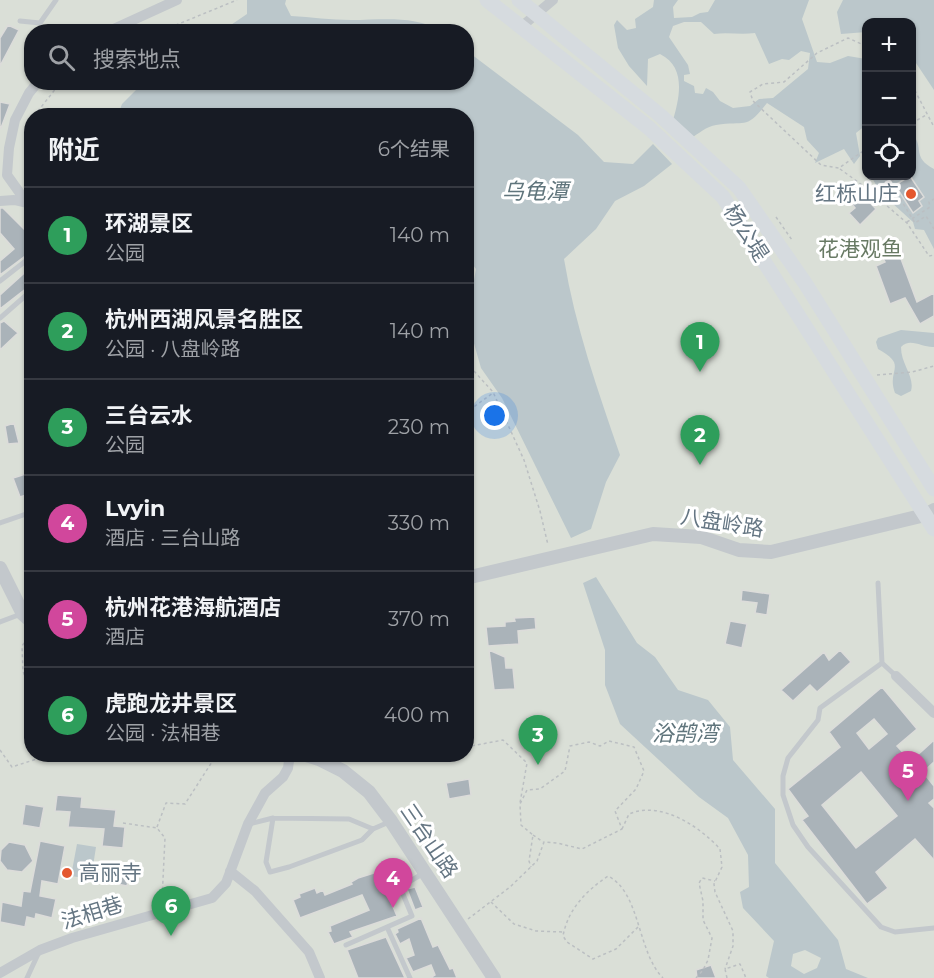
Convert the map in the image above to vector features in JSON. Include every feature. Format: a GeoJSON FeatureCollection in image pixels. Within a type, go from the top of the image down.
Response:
{"type":"FeatureCollection","features":[{"type":"Feature","properties":{"kind":"main road","name":"杨公堤"},"geometry":{"type":"LineString","coordinates":[[487,0],[649,128],[723,197],[929,512],[934,529]]}},
{"type":"Feature","properties":{"kind":"main road","name":"杨公堤"},"geometry":{"type":"LineString","coordinates":[[519,0],[661,116],[740,188],[805,283],[934,489]]}},
{"type":"Feature","properties":{"kind":"street"},"geometry":{"type":"LineString","coordinates":[[124,24],[177,0]]}},
{"type":"Feature","properties":{"kind":"street"},"geometry":{"type":"LineString","coordinates":[[521,27],[553,0]]}},
{"type":"Feature","properties":{"kind":"street"},"geometry":{"type":"LineString","coordinates":[[24,197],[7,175],[9,148],[15,120],[31,90]]}},
{"type":"Feature","properties":{"kind":"street"},"geometry":{"type":"LineString","coordinates":[[0,201],[14,200],[24,203]]}},
{"type":"Feature","properties":{"kind":"street","name":"八盘岭路"},"geometry":{"type":"LineString","coordinates":[[474,576],[652,534],[701,537],[739,550],[771,552],[929,512]]}},
{"type":"Feature","properties":{"kind":"street"},"geometry":{"type":"LineString","coordinates":[[0,567],[24,612]]}},
{"type":"Feature","properties":{"kind":"street"},"geometry":{"type":"LineString","coordinates":[[896,676],[934,713]]}},
{"type":"Feature","properties":{"kind":"street","name":"法相巷"},"geometry":{"type":"LineString","coordinates":[[0,973],[40,950],[72,938],[212,898],[226,884],[248,824],[265,793],[283,777],[289,762]]}},
{"type":"Feature","properties":{"kind":"street","name":"三台山路"},"geometry":{"type":"LineString","coordinates":[[322,762],[343,771],[369,792],[461,925],[494,978]]}},
{"type":"Feature","properties":{"kind":"street"},"geometry":{"type":"LineString","coordinates":[[230,872],[255,891],[309,952],[320,978]]}},
{"type":"Feature","properties":{"kind":"lane"},"geometry":{"type":"LineString","coordinates":[[20,21],[40,23],[56,0]]}},
{"type":"Feature","properties":{"kind":"lane"},"geometry":{"type":"LineString","coordinates":[[0,281],[24,262]]}},
{"type":"Feature","properties":{"kind":"lane"},"geometry":{"type":"LineString","coordinates":[[0,318],[24,297]]}},
{"type":"Feature","properties":{"kind":"lane"},"geometry":{"type":"LineString","coordinates":[[0,523],[24,515]]}},
{"type":"Feature","properties":{"kind":"lane"},"geometry":{"type":"LineString","coordinates":[[878,583],[882,663],[896,676]]}},
{"type":"Feature","properties":{"kind":"lane"},"geometry":{"type":"LineString","coordinates":[[0,622],[24,618]]}},
{"type":"Feature","properties":{"kind":"lane"},"geometry":{"type":"LineString","coordinates":[[882,663],[820,708],[818,720],[788,758],[783,776],[783,795],[793,825],[808,848],[881,927],[895,932],[934,928]]}},
{"type":"Feature","properties":{"kind":"lane"},"geometry":{"type":"LineString","coordinates":[[248,824],[273,818],[349,819],[373,829]]}},
{"type":"Feature","properties":{"kind":"lane"},"geometry":{"type":"LineString","coordinates":[[273,818],[266,861],[270,872],[362,840],[373,829],[391,821]]}},
{"type":"Feature","properties":{"kind":"lane"},"geometry":{"type":"LineString","coordinates":[[346,945],[412,916],[400,887],[425,873]]}},
{"type":"Feature","properties":{"kind":"lane"},"geometry":{"type":"LineString","coordinates":[[387,927],[410,978]]}},
{"type":"Feature","properties":{"kind":"lane"},"geometry":{"type":"LineString","coordinates":[[27,978],[40,950]]}},
{"type":"Feature","properties":{"kind":"path"},"geometry":{"type":"LineString","coordinates":[[178,24],[237,0]]}},
{"type":"Feature","properties":{"kind":"path"},"geometry":{"type":"LineString","coordinates":[[862,44],[848,38],[817,52],[784,82],[755,87],[750,92],[753,101],[821,165],[839,168],[872,192],[907,223],[929,256],[934,255]]}},
{"type":"Feature","properties":{"kind":"path"},"geometry":{"type":"LineString","coordinates":[[40,108],[55,90]]}},
{"type":"Feature","properties":{"kind":"path"},"geometry":{"type":"LineString","coordinates":[[916,93],[934,128]]}},
{"type":"Feature","properties":{"kind":"path"},"geometry":{"type":"LineString","coordinates":[[916,121],[927,114]]}},
{"type":"Feature","properties":{"kind":"path"},"geometry":{"type":"LineString","coordinates":[[839,168],[862,151]]}},
{"type":"Feature","properties":{"kind":"path"},"geometry":{"type":"LineString","coordinates":[[894,180],[890,182],[915,222],[926,216],[934,229]]}},
{"type":"Feature","properties":{"kind":"path"},"geometry":{"type":"LineString","coordinates":[[907,223],[930,207],[929,202],[934,199]]}},
{"type":"Feature","properties":{"kind":"path"},"geometry":{"type":"LineString","coordinates":[[888,374],[912,372],[934,366]]}},
{"type":"Feature","properties":{"kind":"path"},"geometry":{"type":"LineString","coordinates":[[474,372],[493,392],[524,460],[540,511],[549,558]]}},
{"type":"Feature","properties":{"kind":"path"},"geometry":{"type":"LineString","coordinates":[[474,407],[493,392]]}},
{"type":"Feature","properties":{"kind":"path"},"geometry":{"type":"LineString","coordinates":[[24,643],[22,646],[24,674]]}},
{"type":"Feature","properties":{"kind":"path"},"geometry":{"type":"LineString","coordinates":[[474,745],[503,740],[526,763],[520,804],[521,825],[544,843],[557,843],[582,849],[622,829],[629,814],[636,811],[654,811],[686,821],[700,830],[720,849],[722,867],[714,884],[715,892],[733,931],[733,946],[725,969],[727,978]]}},
{"type":"Feature","properties":{"kind":"path"},"geometry":{"type":"LineString","coordinates":[[520,804],[527,790],[540,789],[565,771],[570,746],[590,742],[600,746],[609,741],[634,747],[644,771],[636,789],[615,811],[622,829]]}},
{"type":"Feature","properties":{"kind":"path"},"geometry":{"type":"LineString","coordinates":[[0,750],[12,767],[27,762]]}},
{"type":"Feature","properties":{"kind":"path"},"geometry":{"type":"LineString","coordinates":[[157,828],[166,803],[185,804],[212,762]]}},
{"type":"Feature","properties":{"kind":"path"},"geometry":{"type":"LineString","coordinates":[[123,823],[157,828],[165,838],[162,913]]}},
{"type":"Feature","properties":{"kind":"path"},"geometry":{"type":"LineString","coordinates":[[531,867],[529,861],[533,835]]}},
{"type":"Feature","properties":{"kind":"path"},"geometry":{"type":"LineString","coordinates":[[461,925],[531,867],[537,861],[544,843]]}},
{"type":"Feature","properties":{"kind":"path"},"geometry":{"type":"LineString","coordinates":[[638,927],[615,949],[593,959],[567,942],[563,936],[568,916],[590,888],[608,876],[616,880],[630,900],[652,964],[663,978]]}},
{"type":"Feature","properties":{"kind":"path"},"geometry":{"type":"LineString","coordinates":[[696,978],[708,960],[712,938],[703,920],[703,901],[699,883],[702,878],[716,881]]}},
{"type":"Feature","properties":{"kind":"path"},"geometry":{"type":"LineString","coordinates":[[490,902],[514,924],[536,931],[564,933]]}},
{"type":"Feature","properties":{"kind":"path"},"geometry":{"type":"LineString","coordinates":[[725,969],[740,964],[746,978]]}},
{"type":"Feature","properties":{"kind":"green space","name":"花港观鱼"},"geometry":{"type":"Polygon","coordinates":[[[0,0],[934,0],[934,978],[0,978],[0,0]]]}},
{"type":"Feature","properties":{"kind":"water"},"geometry":{"type":"Polygon","coordinates":[[[247,0],[286,0],[285,4],[291,16],[344,20],[409,20],[424,24],[232,24],[247,14],[247,0]]]}},
{"type":"Feature","properties":{"kind":"water"},"geometry":{"type":"Polygon","coordinates":[[[654,0],[678,0],[673,7],[674,18],[692,17],[708,12],[715,0],[809,0],[802,19],[817,62],[830,63],[848,56],[862,58],[862,128],[856,133],[860,156],[854,164],[844,149],[815,163],[819,153],[807,140],[804,127],[767,103],[754,118],[745,123],[713,126],[690,139],[673,120],[679,92],[674,66],[660,54],[648,59],[647,86],[629,66],[618,48],[614,25],[617,20],[627,30],[636,28],[635,19],[653,7],[654,0]],[[684,22],[673,26],[669,37],[688,65],[690,74],[684,75],[684,81],[694,86],[695,93],[703,94],[706,88],[713,92],[720,101],[733,108],[750,106],[759,99],[773,98],[808,69],[810,53],[801,51],[789,60],[782,59],[769,64],[755,33],[714,34],[701,22],[684,22]]]}},
{"type":"Feature","properties":{"kind":"water"},"geometry":{"type":"Polygon","coordinates":[[[843,0],[934,0],[934,90],[916,63],[916,18],[862,18],[862,32],[841,34],[837,12],[843,0]]]}},
{"type":"Feature","properties":{"kind":"water","name":"乌龟潭"},"geometry":{"type":"Polygon","coordinates":[[[474,56],[578,135],[604,162],[633,164],[653,144],[672,164],[644,186],[615,201],[596,229],[564,259],[581,334],[620,455],[606,482],[591,529],[571,538],[502,398],[481,368],[474,344],[476,269],[474,266],[474,108],[121,108],[136,90],[474,90],[474,56]]]}},
{"type":"Feature","properties":{"kind":"water"},"geometry":{"type":"Polygon","coordinates":[[[916,139],[920,156],[927,165],[934,169],[934,249],[924,230],[915,229],[913,222],[880,192],[873,180],[916,180],[916,139]]]}},
{"type":"Feature","properties":{"kind":"water"},"geometry":{"type":"Polygon","coordinates":[[[901,330],[934,333],[934,347],[908,343],[901,347],[912,386],[911,391],[901,396],[895,393],[893,385],[895,364],[878,349],[876,342],[878,338],[901,330]]]}},
{"type":"Feature","properties":{"kind":"water","name":"浴鹄湾"},"geometry":{"type":"Polygon","coordinates":[[[596,577],[637,643],[655,657],[678,690],[708,700],[730,727],[733,760],[775,809],[775,863],[838,940],[846,969],[868,978],[769,978],[766,976],[774,941],[743,908],[740,892],[749,887],[748,855],[728,818],[699,797],[620,724],[605,685],[605,650],[583,583],[596,577]],[[805,950],[793,954],[791,966],[804,974],[817,968],[821,958],[805,950]]]}},
{"type":"Feature","properties":{"kind":"water"},"geometry":{"type":"Polygon","coordinates":[[[77,844],[96,847],[91,879],[71,876],[77,844]]]}},
{"type":"Feature","properties":{"kind":"building"},"geometry":{"type":"Polygon","coordinates":[[[8,25],[19,30],[0,66],[0,38],[8,25]]]}},
{"type":"Feature","properties":{"kind":"building"},"geometry":{"type":"Polygon","coordinates":[[[0,102],[10,104],[1,128],[0,128],[0,102]]]}},
{"type":"Feature","properties":{"kind":"building","name":"红栎山庄"},"geometry":{"type":"Polygon","coordinates":[[[903,180],[913,180],[924,197],[919,201],[922,206],[913,213],[895,185],[903,180]]]}},
{"type":"Feature","properties":{"kind":"building"},"geometry":{"type":"Polygon","coordinates":[[[858,190],[876,209],[860,225],[849,213],[855,208],[848,199],[858,190]]]}},
{"type":"Feature","properties":{"kind":"building"},"geometry":{"type":"Polygon","coordinates":[[[0,208],[3,208],[24,229],[24,257],[0,275],[0,261],[14,249],[0,233],[0,208]]]}},
{"type":"Feature","properties":{"kind":"building"},"geometry":{"type":"Polygon","coordinates":[[[895,237],[904,254],[900,256],[917,302],[934,293],[934,316],[920,324],[905,298],[890,304],[876,266],[885,262],[876,246],[895,237]]]}},
{"type":"Feature","properties":{"kind":"building"},"geometry":{"type":"Polygon","coordinates":[[[24,273],[24,290],[0,309],[0,295],[24,273]]]}},
{"type":"Feature","properties":{"kind":"building"},"geometry":{"type":"Polygon","coordinates":[[[4,321],[18,333],[0,350],[0,323],[4,321]]]}},
{"type":"Feature","properties":{"kind":"building"},"geometry":{"type":"Polygon","coordinates":[[[14,423],[19,443],[8,444],[5,426],[14,423]]]}},
{"type":"Feature","properties":{"kind":"building"},"geometry":{"type":"Polygon","coordinates":[[[24,475],[24,496],[20,497],[13,478],[24,475]]]}},
{"type":"Feature","properties":{"kind":"building"},"geometry":{"type":"Polygon","coordinates":[[[742,590],[770,594],[767,615],[755,613],[757,603],[741,601],[742,590]]]}},
{"type":"Feature","properties":{"kind":"building"},"geometry":{"type":"Polygon","coordinates":[[[535,617],[536,629],[518,631],[519,644],[488,646],[486,627],[505,626],[505,622],[515,621],[514,618],[535,617]]]}},
{"type":"Feature","properties":{"kind":"building"},"geometry":{"type":"Polygon","coordinates":[[[730,621],[747,624],[742,648],[725,644],[730,621]]]}},
{"type":"Feature","properties":{"kind":"building"},"geometry":{"type":"Polygon","coordinates":[[[489,650],[505,657],[506,668],[513,668],[515,689],[494,690],[489,650]]]}},
{"type":"Feature","properties":{"kind":"building"},"geometry":{"type":"Polygon","coordinates":[[[840,650],[851,662],[817,692],[810,685],[793,701],[781,690],[824,652],[829,660],[840,650]]]}},
{"type":"Feature","properties":{"kind":"building"},"geometry":{"type":"Polygon","coordinates":[[[882,687],[917,729],[897,746],[911,761],[934,740],[934,762],[923,772],[934,786],[934,799],[929,803],[934,808],[934,860],[915,839],[876,872],[888,888],[867,904],[802,820],[808,816],[788,789],[840,747],[829,732],[882,687]],[[874,719],[857,733],[869,749],[887,734],[874,719]],[[861,772],[822,805],[856,848],[897,816],[861,772]]]}},
{"type":"Feature","properties":{"kind":"building"},"geometry":{"type":"Polygon","coordinates":[[[469,779],[471,795],[449,799],[446,783],[469,779]]]}},
{"type":"Feature","properties":{"kind":"building"},"geometry":{"type":"Polygon","coordinates":[[[57,795],[82,797],[81,807],[116,810],[114,826],[125,827],[123,848],[102,846],[104,829],[68,827],[70,812],[55,811],[57,795]]]}},
{"type":"Feature","properties":{"kind":"building"},"geometry":{"type":"Polygon","coordinates":[[[25,804],[44,807],[40,828],[22,825],[25,804]]]}},
{"type":"Feature","properties":{"kind":"building"},"geometry":{"type":"Polygon","coordinates":[[[40,841],[65,846],[58,884],[42,881],[40,896],[56,899],[52,918],[36,914],[35,919],[27,917],[25,927],[0,922],[2,902],[21,906],[23,891],[30,892],[40,841]]]}},
{"type":"Feature","properties":{"kind":"building"},"geometry":{"type":"Polygon","coordinates":[[[9,842],[25,845],[33,861],[22,872],[7,870],[0,861],[1,850],[9,842]]]}},
{"type":"Feature","properties":{"kind":"building"},"geometry":{"type":"Polygon","coordinates":[[[112,863],[131,867],[127,886],[108,882],[112,863]]]}},
{"type":"Feature","properties":{"kind":"building"},"geometry":{"type":"Polygon","coordinates":[[[396,866],[402,880],[386,890],[397,916],[350,932],[353,937],[334,944],[328,932],[331,931],[330,926],[369,910],[362,895],[300,918],[293,900],[300,897],[299,894],[315,888],[317,893],[323,890],[325,895],[352,884],[351,882],[358,878],[396,866]]]}},
{"type":"Feature","properties":{"kind":"building"},"geometry":{"type":"Polygon","coordinates":[[[415,887],[423,907],[415,910],[407,889],[415,887]]]}},
{"type":"Feature","properties":{"kind":"building"},"geometry":{"type":"Polygon","coordinates":[[[421,918],[433,947],[438,945],[457,978],[430,978],[435,975],[431,965],[413,972],[406,958],[414,955],[409,939],[400,944],[395,934],[398,932],[397,929],[421,918]]]}},
{"type":"Feature","properties":{"kind":"building"},"geometry":{"type":"Polygon","coordinates":[[[386,937],[405,978],[358,978],[347,950],[386,937]]]}},
{"type":"Feature","properties":{"kind":"building"},"geometry":{"type":"Polygon","coordinates":[[[711,965],[716,978],[697,978],[696,970],[711,965]]]}},
{"type":"Feature","properties":{"kind":"place","name":"红栎山庄"},"geometry":{"type":"Point","coordinates":[911,194]}},
{"type":"Feature","properties":{"kind":"place","name":"环湖景区"},"geometry":{"type":"Point","coordinates":[700,372]}},
{"type":"Feature","properties":{"kind":"place","name":"杭州西湖风景名胜区"},"geometry":{"type":"Point","coordinates":[700,465]}},
{"type":"Feature","properties":{"kind":"place","name":"三台云水"},"geometry":{"type":"Point","coordinates":[538,765]}},
{"type":"Feature","properties":{"kind":"place","name":"杭州花港海航酒店"},"geometry":{"type":"Point","coordinates":[908,801]}},
{"type":"Feature","properties":{"kind":"place","name":"高丽寺"},"geometry":{"type":"Point","coordinates":[67,873]}},
{"type":"Feature","properties":{"kind":"place","name":"Lvyin"},"geometry":{"type":"Point","coordinates":[393,908]}},
{"type":"Feature","properties":{"kind":"place","name":"虎跑龙井景区"},"geometry":{"type":"Point","coordinates":[171,936]}}]}
